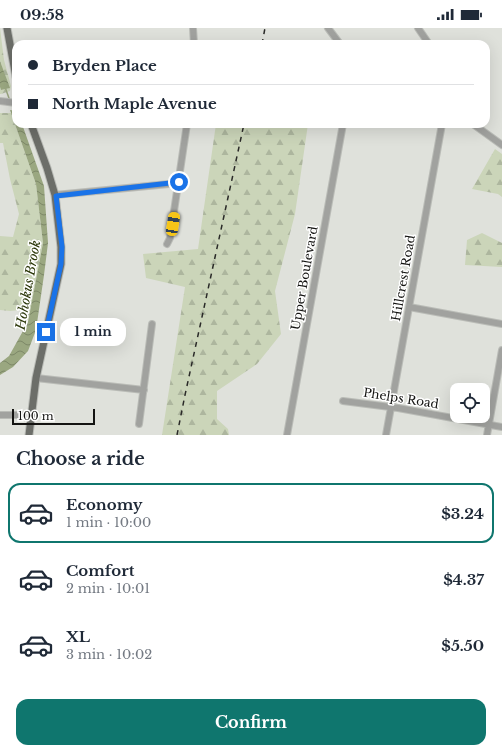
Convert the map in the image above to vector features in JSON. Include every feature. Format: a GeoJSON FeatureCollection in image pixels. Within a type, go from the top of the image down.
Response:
{"type":"FeatureCollection","features":[{"type":"Feature","properties":{"kind":"main road"},"geometry":{"type":"LineString","coordinates":[[7,28],[12,47]]}},
{"type":"Feature","properties":{"kind":"main road"},"geometry":{"type":"LineString","coordinates":[[29,435],[36,378],[61,264],[62,247],[56,196],[32,128]]}},
{"type":"Feature","properties":{"kind":"street"},"geometry":{"type":"LineString","coordinates":[[193,28],[194,40]]}},
{"type":"Feature","properties":{"kind":"street"},"geometry":{"type":"LineString","coordinates":[[328,28],[337,40]]}},
{"type":"Feature","properties":{"kind":"street"},"geometry":{"type":"LineString","coordinates":[[418,28],[426,40]]}},
{"type":"Feature","properties":{"kind":"street"},"geometry":{"type":"LineString","coordinates":[[0,101],[12,102]]}},
{"type":"Feature","properties":{"kind":"street"},"geometry":{"type":"LineString","coordinates":[[167,244],[170,238],[186,128]]}},
{"type":"Feature","properties":{"kind":"street","name":"Upper Boulevard"},"geometry":{"type":"LineString","coordinates":[[287,435],[342,128]]}},
{"type":"Feature","properties":{"kind":"street","name":"Hillcrest Road"},"geometry":{"type":"LineString","coordinates":[[386,435],[441,128]]}},
{"type":"Feature","properties":{"kind":"street"},"geometry":{"type":"LineString","coordinates":[[479,128],[502,145]]}},
{"type":"Feature","properties":{"kind":"street"},"geometry":{"type":"LineString","coordinates":[[56,196],[179,182]]}},
{"type":"Feature","properties":{"kind":"street"},"geometry":{"type":"LineString","coordinates":[[409,307],[502,324]]}},
{"type":"Feature","properties":{"kind":"street"},"geometry":{"type":"LineString","coordinates":[[139,424],[152,324]]}},
{"type":"Feature","properties":{"kind":"street"},"geometry":{"type":"LineString","coordinates":[[487,435],[502,350]]}},
{"type":"Feature","properties":{"kind":"street"},"geometry":{"type":"LineString","coordinates":[[36,378],[144,390]]}},
{"type":"Feature","properties":{"kind":"street","name":"Phelps Road"},"geometry":{"type":"LineString","coordinates":[[343,401],[391,407],[502,427]]}},
{"type":"Feature","properties":{"kind":"street"},"geometry":{"type":"LineString","coordinates":[[0,415],[31,415]]}},
{"type":"Feature","properties":{"kind":"green space"},"geometry":{"type":"Polygon","coordinates":[[[0,28],[4,60],[11,86],[10,91],[1,94],[0,87],[1,90],[9,88],[0,61],[0,28]]]}},
{"type":"Feature","properties":{"kind":"green space"},"geometry":{"type":"Polygon","coordinates":[[[0,113],[11,113],[12,128],[16,128],[36,184],[43,243],[28,322],[21,310],[0,310],[0,236],[13,237],[19,214],[3,143],[0,143],[0,113]]]}},
{"type":"Feature","properties":{"kind":"green space"},"geometry":{"type":"Polygon","coordinates":[[[215,128],[307,128],[295,214],[275,291],[281,334],[257,364],[217,391],[217,419],[228,429],[229,435],[162,435],[185,287],[146,278],[143,254],[198,249],[215,128]]]}},
{"type":"Feature","properties":{"kind":"green space"},"geometry":{"type":"Polygon","coordinates":[[[495,149],[502,154],[502,197],[498,194],[472,189],[495,149]]]}},
{"type":"Feature","properties":{"kind":"green space"},"geometry":{"type":"Polygon","coordinates":[[[482,233],[502,243],[502,267],[465,265],[467,240],[482,233]]]}},
{"type":"Feature","properties":{"kind":"water"},"geometry":{"type":"Polygon","coordinates":[[[0,61],[10,88],[1,90],[0,87],[0,61]]]}},
{"type":"Feature","properties":{"kind":"water"},"geometry":{"type":"Polygon","coordinates":[[[16,128],[23,128],[44,186],[48,243],[36,330],[28,351],[13,367],[0,375],[0,363],[9,356],[28,322],[43,243],[36,184],[16,128]]]}},
{"type":"Feature","properties":{"kind":"waterway","name":"Hohokus Brook"},"geometry":{"type":"LineString","coordinates":[[5,87],[10,101]]}},
{"type":"Feature","properties":{"kind":"railway"},"geometry":{"type":"LineString","coordinates":[[263,40],[265,28]]}},
{"type":"Feature","properties":{"kind":"railway"},"geometry":{"type":"LineString","coordinates":[[177,435],[243,128]]}},
{"type":"Feature","properties":{"kind":"route"},"geometry":{"type":"LineString","coordinates":[[46,332],[61,264],[62,247],[56,196],[179,182]]}}]}
